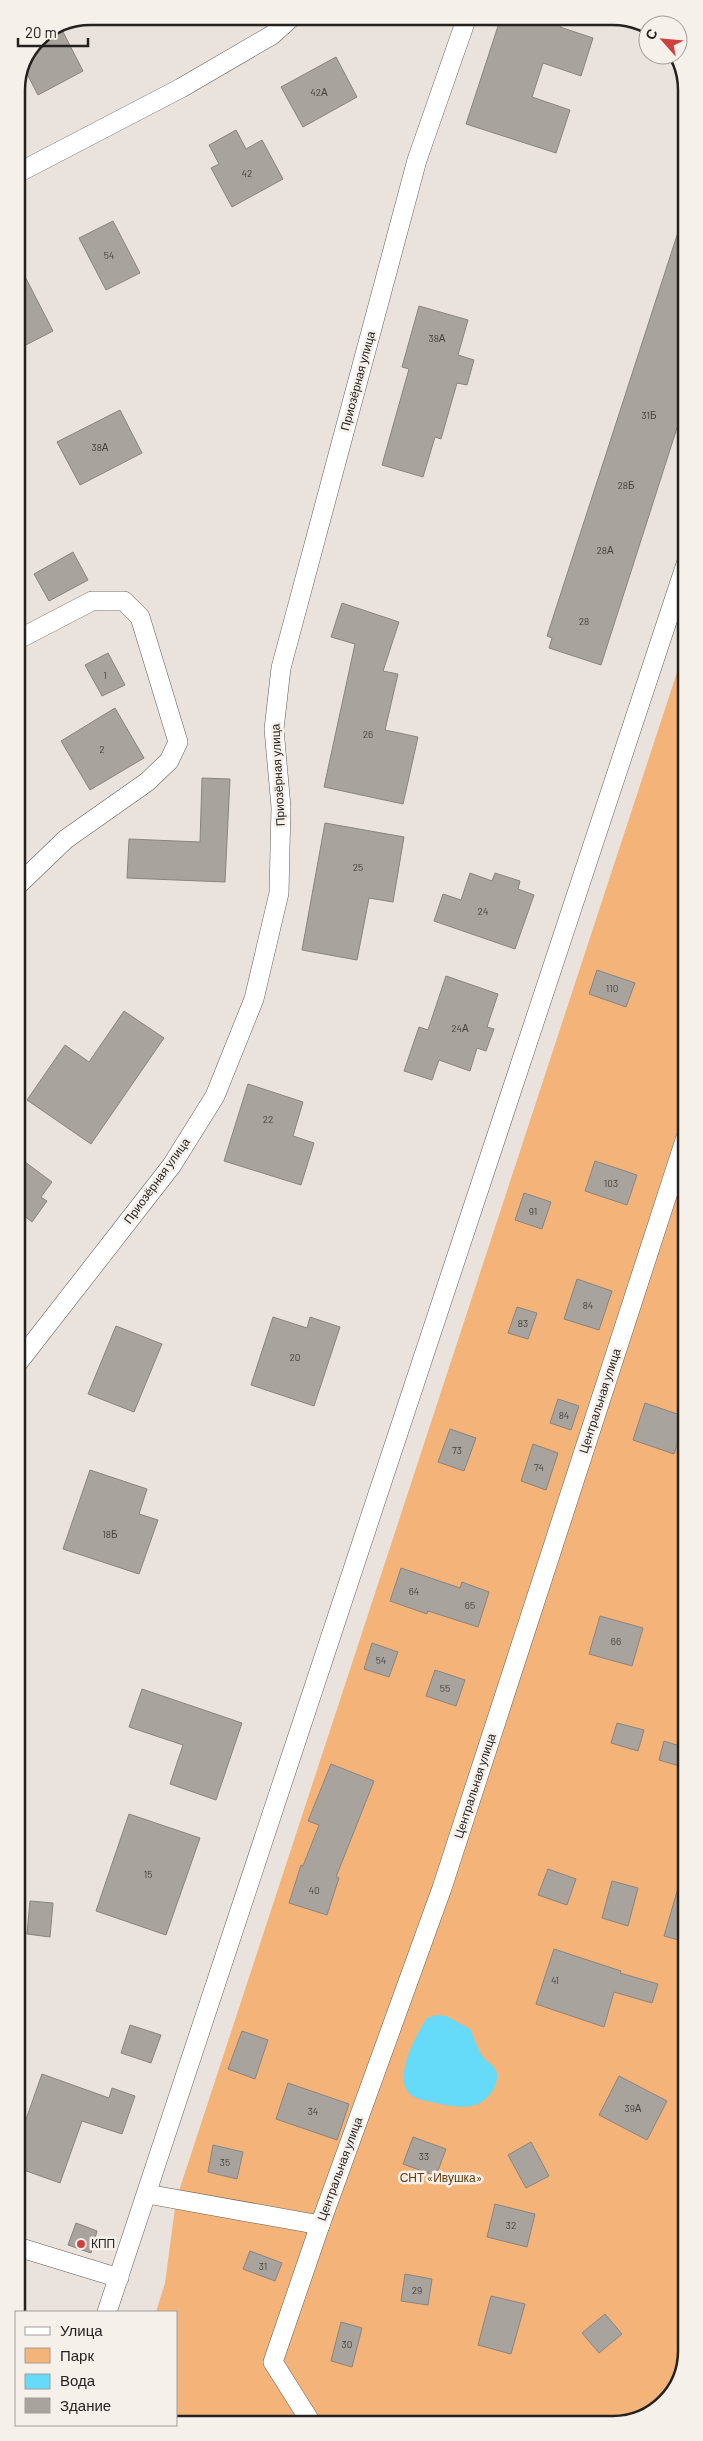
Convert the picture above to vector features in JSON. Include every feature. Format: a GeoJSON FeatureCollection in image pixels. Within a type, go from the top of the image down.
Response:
{"type":"FeatureCollection","features":[{"type":"Feature","properties":{"kind":"street"},"geometry":{"type":"LineString","coordinates":[[25,169],[181,88],[272,35],[283,25]]}},
{"type":"Feature","properties":{"kind":"street","name":"Приозёрная улица"},"geometry":{"type":"LineString","coordinates":[[25,1354],[172,1165],[214,1096],[254,1000],[279,892],[281,807],[274,729],[281,668],[417,160],[464,25]]}},
{"type":"Feature","properties":{"kind":"street"},"geometry":{"type":"LineString","coordinates":[[106,2311],[678,588]]}},
{"type":"Feature","properties":{"kind":"street"},"geometry":{"type":"LineString","coordinates":[[25,636],[92,601],[124,601],[140,616],[178,742],[169,761],[147,782],[66,838],[25,878]]}},
{"type":"Feature","properties":{"kind":"street","name":"Центральная улица"},"geometry":{"type":"LineString","coordinates":[[307,2416],[273,2362],[320,2225],[442,1888],[678,1162]]}},
{"type":"Feature","properties":{"kind":"street"},"geometry":{"type":"LineString","coordinates":[[146,2194],[320,2225]]}},
{"type":"Feature","properties":{"kind":"street"},"geometry":{"type":"LineString","coordinates":[[25,2249],[118,2278]]}},
{"type":"Feature","properties":{"kind":"green space","name":"СНТ «Ивушка»"},"geometry":{"type":"Polygon","coordinates":[[[678,669],[678,2351],[675,2372],[659,2397],[638,2411],[625,2415],[178,2416],[178,2311],[156,2311],[165,2283],[176,2200],[678,669]]]}},
{"type":"Feature","properties":{"kind":"water"},"geometry":{"type":"Polygon","coordinates":[[[436,2015],[446,2016],[470,2029],[481,2054],[496,2070],[497,2081],[494,2089],[485,2099],[474,2106],[454,2106],[421,2100],[411,2095],[406,2088],[404,2079],[405,2068],[412,2045],[427,2018],[436,2015]]]}},
{"type":"Feature","properties":{"kind":"building"},"geometry":{"type":"Polygon","coordinates":[[[498,25],[561,25],[560,27],[593,38],[581,76],[543,63],[532,97],[570,110],[556,153],[466,124],[498,25]]]}},
{"type":"Feature","properties":{"kind":"building"},"geometry":{"type":"Polygon","coordinates":[[[63,31],[83,71],[38,95],[27,74],[30,65],[44,44],[63,31]]]}},
{"type":"Feature","properties":{"kind":"building"},"geometry":{"type":"Polygon","coordinates":[[[336,57],[357,97],[303,127],[281,87],[336,57]]]}},
{"type":"Feature","properties":{"kind":"building"},"geometry":{"type":"Polygon","coordinates":[[[236,130],[246,149],[262,140],[283,179],[232,207],[211,168],[219,164],[209,145],[236,130]]]}},
{"type":"Feature","properties":{"kind":"building"},"geometry":{"type":"Polygon","coordinates":[[[113,221],[140,273],[106,290],[79,238],[113,221]]]}},
{"type":"Feature","properties":{"kind":"building"},"geometry":{"type":"Polygon","coordinates":[[[678,232],[678,425],[601,665],[549,648],[552,638],[547,636],[678,232]]]}},
{"type":"Feature","properties":{"kind":"building"},"geometry":{"type":"Polygon","coordinates":[[[25,277],[53,331],[25,345],[25,277]]]}},
{"type":"Feature","properties":{"kind":"building"},"geometry":{"type":"Polygon","coordinates":[[[419,306],[468,320],[458,355],[474,360],[467,385],[457,383],[441,439],[435,437],[423,477],[382,465],[409,369],[402,367],[419,306]]]}},
{"type":"Feature","properties":{"kind":"building"},"geometry":{"type":"Polygon","coordinates":[[[120,410],[142,453],[80,485],[57,442],[120,410]]]}},
{"type":"Feature","properties":{"kind":"building"},"geometry":{"type":"Polygon","coordinates":[[[73,552],[88,580],[49,601],[34,574],[73,552]]]}},
{"type":"Feature","properties":{"kind":"building"},"geometry":{"type":"Polygon","coordinates":[[[342,603],[399,622],[383,671],[398,674],[385,730],[418,737],[403,804],[324,787],[355,644],[331,637],[342,603]]]}},
{"type":"Feature","properties":{"kind":"building"},"geometry":{"type":"Polygon","coordinates":[[[108,653],[125,685],[102,696],[85,665],[108,653]]]}},
{"type":"Feature","properties":{"kind":"building"},"geometry":{"type":"Polygon","coordinates":[[[115,708],[144,758],[90,790],[61,741],[115,708]]]}},
{"type":"Feature","properties":{"kind":"building"},"geometry":{"type":"Polygon","coordinates":[[[202,778],[230,779],[225,882],[127,878],[129,839],[200,842],[202,778]]]}},
{"type":"Feature","properties":{"kind":"building"},"geometry":{"type":"Polygon","coordinates":[[[325,823],[404,837],[393,902],[369,898],[357,960],[302,950],[325,823]]]}},
{"type":"Feature","properties":{"kind":"building"},"geometry":{"type":"Polygon","coordinates":[[[470,873],[492,881],[495,873],[520,881],[518,889],[534,895],[515,949],[434,921],[443,894],[461,900],[470,873]]]}},
{"type":"Feature","properties":{"kind":"building"},"geometry":{"type":"Polygon","coordinates":[[[597,970],[635,983],[626,1007],[589,994],[597,970]]]}},
{"type":"Feature","properties":{"kind":"building"},"geometry":{"type":"Polygon","coordinates":[[[446,976],[498,994],[487,1027],[494,1029],[486,1051],[477,1048],[470,1071],[439,1060],[432,1080],[404,1071],[419,1027],[428,1030],[446,976]]]}},
{"type":"Feature","properties":{"kind":"building"},"geometry":{"type":"Polygon","coordinates":[[[124,1011],[164,1038],[91,1144],[27,1100],[65,1045],[89,1062],[124,1011]]]}},
{"type":"Feature","properties":{"kind":"building"},"geometry":{"type":"Polygon","coordinates":[[[248,1084],[303,1102],[293,1136],[314,1143],[301,1185],[224,1161],[248,1084]]]}},
{"type":"Feature","properties":{"kind":"building"},"geometry":{"type":"Polygon","coordinates":[[[595,1161],[637,1175],[627,1205],[585,1191],[595,1161]]]}},
{"type":"Feature","properties":{"kind":"building"},"geometry":{"type":"Polygon","coordinates":[[[25,1162],[52,1182],[41,1197],[47,1201],[32,1222],[25,1216],[25,1162]]]}},
{"type":"Feature","properties":{"kind":"building"},"geometry":{"type":"Polygon","coordinates":[[[524,1193],[551,1202],[542,1229],[515,1220],[524,1193]]]}},
{"type":"Feature","properties":{"kind":"building"},"geometry":{"type":"Polygon","coordinates":[[[577,1279],[612,1291],[599,1330],[564,1319],[577,1279]]]}},
{"type":"Feature","properties":{"kind":"building"},"geometry":{"type":"Polygon","coordinates":[[[517,1307],[537,1313],[528,1339],[508,1333],[517,1307]]]}},
{"type":"Feature","properties":{"kind":"building"},"geometry":{"type":"Polygon","coordinates":[[[273,1317],[307,1328],[310,1317],[340,1327],[314,1406],[251,1385],[273,1317]]]}},
{"type":"Feature","properties":{"kind":"building"},"geometry":{"type":"Polygon","coordinates":[[[116,1326],[162,1344],[134,1412],[88,1394],[116,1326]]]}},
{"type":"Feature","properties":{"kind":"building"},"geometry":{"type":"Polygon","coordinates":[[[558,1399],[579,1406],[571,1430],[550,1423],[558,1399]]]}},
{"type":"Feature","properties":{"kind":"building"},"geometry":{"type":"Polygon","coordinates":[[[645,1403],[678,1414],[678,1442],[674,1454],[633,1440],[645,1403]]]}},
{"type":"Feature","properties":{"kind":"building"},"geometry":{"type":"Polygon","coordinates":[[[450,1429],[476,1438],[464,1471],[438,1462],[450,1429]]]}},
{"type":"Feature","properties":{"kind":"building"},"geometry":{"type":"Polygon","coordinates":[[[533,1444],[558,1453],[546,1490],[521,1481],[533,1444]]]}},
{"type":"Feature","properties":{"kind":"building"},"geometry":{"type":"Polygon","coordinates":[[[90,1470],[147,1489],[139,1514],[158,1520],[139,1574],[63,1549],[90,1470]]]}},
{"type":"Feature","properties":{"kind":"building"},"geometry":{"type":"Polygon","coordinates":[[[401,1568],[460,1588],[462,1582],[489,1592],[478,1627],[428,1611],[427,1614],[390,1601],[401,1568]]]}},
{"type":"Feature","properties":{"kind":"building"},"geometry":{"type":"Polygon","coordinates":[[[600,1616],[643,1628],[632,1666],[589,1654],[600,1616]]]}},
{"type":"Feature","properties":{"kind":"building"},"geometry":{"type":"Polygon","coordinates":[[[372,1643],[398,1652],[389,1677],[364,1669],[372,1643]]]}},
{"type":"Feature","properties":{"kind":"building"},"geometry":{"type":"Polygon","coordinates":[[[435,1670],[465,1680],[456,1706],[426,1696],[435,1670]]]}},
{"type":"Feature","properties":{"kind":"building"},"geometry":{"type":"Polygon","coordinates":[[[142,1689],[242,1723],[216,1800],[170,1784],[183,1745],[129,1727],[142,1689]]]}},
{"type":"Feature","properties":{"kind":"building"},"geometry":{"type":"Polygon","coordinates":[[[617,1723],[644,1730],[638,1751],[611,1743],[617,1723]]]}},
{"type":"Feature","properties":{"kind":"building"},"geometry":{"type":"Polygon","coordinates":[[[664,1741],[678,1745],[678,1766],[659,1760],[664,1741]]]}},
{"type":"Feature","properties":{"kind":"building"},"geometry":{"type":"Polygon","coordinates":[[[331,1764],[374,1781],[336,1877],[339,1878],[327,1915],[289,1903],[301,1865],[303,1866],[319,1825],[308,1821],[331,1764]]]}},
{"type":"Feature","properties":{"kind":"building"},"geometry":{"type":"Polygon","coordinates":[[[129,1814],[200,1838],[166,1935],[96,1911],[129,1814]]]}},
{"type":"Feature","properties":{"kind":"building"},"geometry":{"type":"Polygon","coordinates":[[[548,1869],[576,1879],[567,1905],[538,1895],[548,1869]]]}},
{"type":"Feature","properties":{"kind":"building"},"geometry":{"type":"Polygon","coordinates":[[[612,1881],[638,1888],[628,1926],[602,1918],[612,1881]]]}},
{"type":"Feature","properties":{"kind":"building"},"geometry":{"type":"Polygon","coordinates":[[[678,1888],[678,1940],[664,1936],[678,1888]]]}},
{"type":"Feature","properties":{"kind":"building"},"geometry":{"type":"Polygon","coordinates":[[[30,1901],[53,1903],[50,1937],[27,1934],[30,1901]]]}},
{"type":"Feature","properties":{"kind":"building"},"geometry":{"type":"Polygon","coordinates":[[[554,1949],[621,1971],[620,1973],[658,1984],[652,2003],[614,1992],[604,2027],[536,2004],[554,1949]]]}},
{"type":"Feature","properties":{"kind":"building"},"geometry":{"type":"Polygon","coordinates":[[[130,2025],[161,2035],[151,2063],[121,2053],[130,2025]]]}},
{"type":"Feature","properties":{"kind":"building"},"geometry":{"type":"Polygon","coordinates":[[[242,2031],[268,2040],[255,2079],[228,2069],[242,2031]]]}},
{"type":"Feature","properties":{"kind":"building"},"geometry":{"type":"Polygon","coordinates":[[[42,2074],[109,2098],[112,2088],[135,2096],[122,2134],[82,2121],[60,2183],[25,2170],[25,2122],[42,2074]]]}},
{"type":"Feature","properties":{"kind":"building"},"geometry":{"type":"Polygon","coordinates":[[[619,2076],[667,2101],[647,2140],[599,2115],[619,2076]]]}},
{"type":"Feature","properties":{"kind":"building"},"geometry":{"type":"Polygon","coordinates":[[[288,2083],[349,2104],[337,2140],[276,2119],[288,2083]]]}},
{"type":"Feature","properties":{"kind":"building"},"geometry":{"type":"Polygon","coordinates":[[[413,2137],[446,2149],[436,2176],[403,2164],[413,2137]]]}},
{"type":"Feature","properties":{"kind":"building"},"geometry":{"type":"Polygon","coordinates":[[[531,2142],[549,2176],[526,2188],[508,2155],[531,2142]]]}},
{"type":"Feature","properties":{"kind":"building"},"geometry":{"type":"Polygon","coordinates":[[[213,2145],[243,2152],[237,2179],[208,2172],[213,2145]]]}},
{"type":"Feature","properties":{"kind":"building"},"geometry":{"type":"Polygon","coordinates":[[[495,2204],[535,2214],[527,2247],[487,2237],[495,2204]]]}},
{"type":"Feature","properties":{"kind":"building","name":"КПП"},"geometry":{"type":"Polygon","coordinates":[[[76,2223],[97,2231],[91,2253],[68,2245],[76,2223]]]}},
{"type":"Feature","properties":{"kind":"building"},"geometry":{"type":"Polygon","coordinates":[[[250,2251],[282,2263],[275,2281],[243,2269],[250,2251]]]}},
{"type":"Feature","properties":{"kind":"building"},"geometry":{"type":"Polygon","coordinates":[[[405,2274],[432,2279],[428,2305],[401,2301],[405,2274]]]}},
{"type":"Feature","properties":{"kind":"building"},"geometry":{"type":"Polygon","coordinates":[[[491,2296],[525,2304],[511,2354],[478,2345],[491,2296]]]}},
{"type":"Feature","properties":{"kind":"building"},"geometry":{"type":"Polygon","coordinates":[[[605,2314],[622,2334],[599,2353],[582,2333],[605,2314]]]}},
{"type":"Feature","properties":{"kind":"building"},"geometry":{"type":"Polygon","coordinates":[[[341,2322],[362,2328],[352,2367],[331,2361],[341,2322]]]}},
{"type":"Feature","properties":{"kind":"place","name":"КПП"},"geometry":{"type":"Point","coordinates":[81,2244]}}]}
